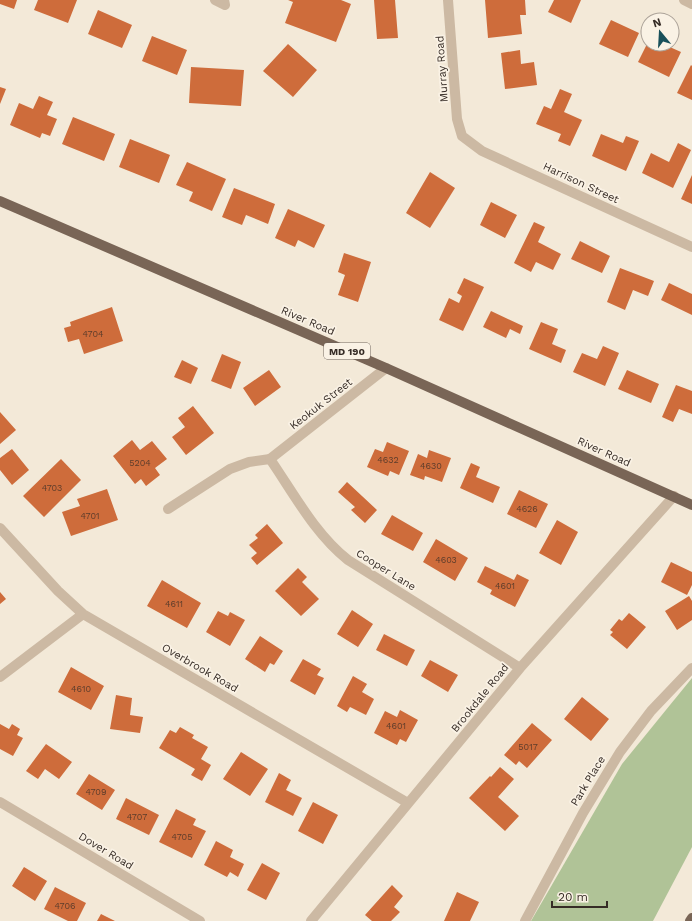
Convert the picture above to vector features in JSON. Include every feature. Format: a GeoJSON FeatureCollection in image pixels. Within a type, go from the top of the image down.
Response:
{"type":"FeatureCollection","features":[{"type":"Feature","properties":{"kind":"main road","name":"River Road"},"geometry":{"type":"LineString","coordinates":[[0,201],[386,368],[692,505]]}},
{"type":"Feature","properties":{"kind":"street"},"geometry":{"type":"LineString","coordinates":[[215,0],[225,5],[224,0]]}},
{"type":"Feature","properties":{"kind":"street","name":"Murray Road"},"geometry":{"type":"LineString","coordinates":[[448,0],[457,119],[462,136]]}},
{"type":"Feature","properties":{"kind":"street"},"geometry":{"type":"LineString","coordinates":[[684,0],[692,4]]}},
{"type":"Feature","properties":{"kind":"street","name":"Harrison Street"},"geometry":{"type":"LineString","coordinates":[[462,136],[482,151],[692,248]]}},
{"type":"Feature","properties":{"kind":"street","name":"Keokuk Street"},"geometry":{"type":"LineString","coordinates":[[270,459],[386,368]]}},
{"type":"Feature","properties":{"kind":"street"},"geometry":{"type":"LineString","coordinates":[[168,509],[230,469],[249,462],[270,459]]}},
{"type":"Feature","properties":{"kind":"street","name":"Cooper Lane"},"geometry":{"type":"LineString","coordinates":[[270,459],[319,531],[340,554],[520,668]]}},
{"type":"Feature","properties":{"kind":"street","name":"Brookdale Road"},"geometry":{"type":"LineString","coordinates":[[311,921],[520,668],[674,496]]}},
{"type":"Feature","properties":{"kind":"street","name":"Overbrook Road"},"geometry":{"type":"LineString","coordinates":[[0,528],[58,591],[83,614],[408,803]]}},
{"type":"Feature","properties":{"kind":"street"},"geometry":{"type":"LineString","coordinates":[[0,677],[83,614]]}},
{"type":"Feature","properties":{"kind":"street","name":"Park Place"},"geometry":{"type":"LineString","coordinates":[[525,921],[583,813],[620,752],[651,710],[692,668]]}},
{"type":"Feature","properties":{"kind":"street","name":"Dover Road"},"geometry":{"type":"LineString","coordinates":[[0,802],[200,921]]}},
{"type":"Feature","properties":{"kind":"green space"},"geometry":{"type":"Polygon","coordinates":[[[692,678],[692,847],[653,921],[531,921],[622,764],[692,678]]]}},
{"type":"Feature","properties":{"kind":"building"},"geometry":{"type":"Polygon","coordinates":[[[0,0],[17,0],[14,9],[0,4],[0,0]]]}},
{"type":"Feature","properties":{"kind":"building"},"geometry":{"type":"Polygon","coordinates":[[[38,0],[77,0],[68,23],[34,10],[38,0]]]}},
{"type":"Feature","properties":{"kind":"building"},"geometry":{"type":"Polygon","coordinates":[[[288,0],[341,0],[351,4],[336,42],[285,23],[293,2],[288,0]]]}},
{"type":"Feature","properties":{"kind":"building"},"geometry":{"type":"Polygon","coordinates":[[[374,0],[395,0],[398,38],[377,39],[374,0]]]}},
{"type":"Feature","properties":{"kind":"building"},"geometry":{"type":"Polygon","coordinates":[[[485,0],[525,0],[526,15],[520,15],[522,34],[488,38],[485,0]]]}},
{"type":"Feature","properties":{"kind":"building"},"geometry":{"type":"Polygon","coordinates":[[[554,0],[581,0],[571,23],[548,12],[554,0]]]}},
{"type":"Feature","properties":{"kind":"building"},"geometry":{"type":"Polygon","coordinates":[[[98,10],[132,25],[122,48],[88,34],[98,10]]]}},
{"type":"Feature","properties":{"kind":"building"},"geometry":{"type":"Polygon","coordinates":[[[611,20],[639,33],[628,57],[599,44],[611,20]]]}},
{"type":"Feature","properties":{"kind":"building"},"geometry":{"type":"Polygon","coordinates":[[[152,36],[187,50],[177,75],[142,61],[152,36]]]}},
{"type":"Feature","properties":{"kind":"building"},"geometry":{"type":"Polygon","coordinates":[[[288,44],[317,70],[293,97],[263,71],[288,44]]]}},
{"type":"Feature","properties":{"kind":"building"},"geometry":{"type":"Polygon","coordinates":[[[520,50],[521,64],[534,62],[537,85],[505,89],[501,53],[520,50]]]}},
{"type":"Feature","properties":{"kind":"building"},"geometry":{"type":"Polygon","coordinates":[[[643,52],[681,52],[669,77],[638,62],[643,52]]]}},
{"type":"Feature","properties":{"kind":"building"},"geometry":{"type":"Polygon","coordinates":[[[691,65],[692,66],[692,100],[677,93],[691,65]]]}},
{"type":"Feature","properties":{"kind":"building"},"geometry":{"type":"Polygon","coordinates":[[[191,67],[244,70],[241,106],[189,103],[191,67]]]}},
{"type":"Feature","properties":{"kind":"building"},"geometry":{"type":"Polygon","coordinates":[[[0,87],[6,89],[0,104],[0,87]]]}},
{"type":"Feature","properties":{"kind":"building"},"geometry":{"type":"Polygon","coordinates":[[[560,89],[572,94],[564,112],[582,120],[570,146],[558,141],[561,134],[536,124],[544,106],[551,109],[560,89]]]}},
{"type":"Feature","properties":{"kind":"building"},"geometry":{"type":"Polygon","coordinates":[[[39,96],[53,102],[47,115],[57,119],[50,136],[42,133],[40,138],[10,125],[19,103],[33,109],[39,96]]]}},
{"type":"Feature","properties":{"kind":"building"},"geometry":{"type":"Polygon","coordinates":[[[73,117],[115,134],[104,161],[62,144],[73,117]]]}},
{"type":"Feature","properties":{"kind":"building"},"geometry":{"type":"Polygon","coordinates":[[[601,134],[623,143],[626,136],[639,141],[626,171],[592,156],[601,134]]]}},
{"type":"Feature","properties":{"kind":"building"},"geometry":{"type":"Polygon","coordinates":[[[130,139],[170,155],[159,183],[119,167],[130,139]]]}},
{"type":"Feature","properties":{"kind":"building"},"geometry":{"type":"Polygon","coordinates":[[[678,143],[691,150],[673,188],[642,173],[651,153],[669,162],[678,143]]]}},
{"type":"Feature","properties":{"kind":"building"},"geometry":{"type":"Polygon","coordinates":[[[187,162],[226,179],[212,211],[189,201],[193,192],[176,185],[187,162]]]}},
{"type":"Feature","properties":{"kind":"building"},"geometry":{"type":"Polygon","coordinates":[[[430,172],[455,188],[430,228],[406,213],[430,172]]]}},
{"type":"Feature","properties":{"kind":"building"},"geometry":{"type":"Polygon","coordinates":[[[692,175],[692,204],[681,199],[692,175]]]}},
{"type":"Feature","properties":{"kind":"building"},"geometry":{"type":"Polygon","coordinates":[[[234,188],[275,204],[268,224],[246,215],[242,225],[222,217],[234,188]]]}},
{"type":"Feature","properties":{"kind":"building"},"geometry":{"type":"Polygon","coordinates":[[[491,202],[517,215],[505,238],[480,225],[491,202]]]}},
{"type":"Feature","properties":{"kind":"building"},"geometry":{"type":"Polygon","coordinates":[[[288,209],[325,225],[314,248],[298,240],[295,247],[275,238],[288,209]]]}},
{"type":"Feature","properties":{"kind":"building"},"geometry":{"type":"Polygon","coordinates":[[[534,222],[545,227],[538,242],[561,254],[553,270],[536,262],[531,272],[514,263],[534,222]]]}},
{"type":"Feature","properties":{"kind":"building"},"geometry":{"type":"Polygon","coordinates":[[[580,241],[610,256],[602,273],[571,259],[580,241]]]}},
{"type":"Feature","properties":{"kind":"building"},"geometry":{"type":"Polygon","coordinates":[[[344,253],[371,262],[358,302],[338,295],[345,275],[338,272],[344,253]]]}},
{"type":"Feature","properties":{"kind":"building"},"geometry":{"type":"Polygon","coordinates":[[[620,268],[654,281],[648,296],[633,290],[625,310],[607,302],[620,268]]]}},
{"type":"Feature","properties":{"kind":"building"},"geometry":{"type":"Polygon","coordinates":[[[464,278],[484,287],[463,331],[439,320],[449,298],[459,303],[462,296],[457,293],[464,278]]]}},
{"type":"Feature","properties":{"kind":"building"},"geometry":{"type":"Polygon","coordinates":[[[669,283],[692,294],[692,315],[661,300],[669,283]]]}},
{"type":"Feature","properties":{"kind":"building"},"geometry":{"type":"Polygon","coordinates":[[[112,307],[123,341],[84,354],[79,339],[68,342],[64,328],[71,326],[70,322],[112,307]]]}},
{"type":"Feature","properties":{"kind":"building"},"geometry":{"type":"Polygon","coordinates":[[[491,311],[523,326],[520,334],[510,329],[506,338],[483,327],[491,311]]]}},
{"type":"Feature","properties":{"kind":"building"},"geometry":{"type":"Polygon","coordinates":[[[541,322],[558,329],[552,344],[566,350],[561,363],[529,349],[541,322]]]}},
{"type":"Feature","properties":{"kind":"building"},"geometry":{"type":"Polygon","coordinates":[[[603,346],[619,353],[605,386],[573,372],[582,353],[597,359],[603,346]]]}},
{"type":"Feature","properties":{"kind":"building"},"geometry":{"type":"Polygon","coordinates":[[[222,354],[241,362],[231,389],[211,381],[222,354]]]}},
{"type":"Feature","properties":{"kind":"building"},"geometry":{"type":"Polygon","coordinates":[[[182,360],[198,368],[191,384],[174,377],[182,360]]]}},
{"type":"Feature","properties":{"kind":"building"},"geometry":{"type":"Polygon","coordinates":[[[269,370],[281,387],[255,406],[243,388],[269,370]]]}},
{"type":"Feature","properties":{"kind":"building"},"geometry":{"type":"Polygon","coordinates":[[[627,370],[659,384],[651,403],[618,389],[627,370]]]}},
{"type":"Feature","properties":{"kind":"building"},"geometry":{"type":"Polygon","coordinates":[[[676,385],[692,391],[692,414],[679,409],[673,422],[662,417],[676,385]]]}},
{"type":"Feature","properties":{"kind":"building"},"geometry":{"type":"Polygon","coordinates":[[[193,406],[214,433],[186,455],[172,437],[185,427],[178,418],[193,406]]]}},
{"type":"Feature","properties":{"kind":"building"},"geometry":{"type":"Polygon","coordinates":[[[0,412],[16,430],[0,444],[0,412]]]}},
{"type":"Feature","properties":{"kind":"building"},"geometry":{"type":"Polygon","coordinates":[[[132,440],[140,450],[152,441],[167,459],[155,468],[160,475],[146,486],[141,479],[135,484],[113,456],[132,440]]]}},
{"type":"Feature","properties":{"kind":"building"},"geometry":{"type":"Polygon","coordinates":[[[387,442],[409,451],[399,475],[390,471],[388,476],[367,467],[375,449],[383,452],[387,442]]]}},
{"type":"Feature","properties":{"kind":"building"},"geometry":{"type":"Polygon","coordinates":[[[12,449],[29,470],[12,485],[0,470],[0,458],[12,449]]]}},
{"type":"Feature","properties":{"kind":"building"},"geometry":{"type":"Polygon","coordinates":[[[429,450],[451,458],[442,482],[425,476],[424,480],[410,475],[418,454],[427,458],[429,450]]]}},
{"type":"Feature","properties":{"kind":"building"},"geometry":{"type":"Polygon","coordinates":[[[61,459],[81,480],[44,517],[23,496],[61,459]]]}},
{"type":"Feature","properties":{"kind":"building"},"geometry":{"type":"Polygon","coordinates":[[[471,463],[480,467],[476,477],[500,487],[493,503],[460,488],[471,463]]]}},
{"type":"Feature","properties":{"kind":"building"},"geometry":{"type":"Polygon","coordinates":[[[347,482],[377,510],[365,523],[351,510],[355,507],[338,492],[347,482]]]}},
{"type":"Feature","properties":{"kind":"building"},"geometry":{"type":"Polygon","coordinates":[[[107,489],[118,520],[71,536],[62,512],[80,506],[77,499],[107,489]]]}},
{"type":"Feature","properties":{"kind":"building"},"geometry":{"type":"Polygon","coordinates":[[[519,490],[548,504],[536,528],[507,514],[519,490]]]}},
{"type":"Feature","properties":{"kind":"building"},"geometry":{"type":"Polygon","coordinates":[[[392,515],[423,533],[413,551],[381,534],[392,515]]]}},
{"type":"Feature","properties":{"kind":"building"},"geometry":{"type":"Polygon","coordinates":[[[557,520],[578,532],[561,565],[539,553],[557,520]]]}},
{"type":"Feature","properties":{"kind":"building"},"geometry":{"type":"Polygon","coordinates":[[[267,524],[283,543],[257,565],[251,558],[257,553],[249,545],[258,538],[255,535],[267,524]]]}},
{"type":"Feature","properties":{"kind":"building"},"geometry":{"type":"Polygon","coordinates":[[[436,539],[468,558],[455,581],[423,562],[436,539]]]}},
{"type":"Feature","properties":{"kind":"building"},"geometry":{"type":"Polygon","coordinates":[[[671,562],[692,572],[692,585],[687,595],[661,582],[671,562]]]}},
{"type":"Feature","properties":{"kind":"building"},"geometry":{"type":"Polygon","coordinates":[[[485,566],[514,580],[517,574],[529,580],[515,607],[490,594],[492,590],[477,582],[485,566]]]}},
{"type":"Feature","properties":{"kind":"building"},"geometry":{"type":"Polygon","coordinates":[[[298,568],[307,577],[302,582],[319,599],[301,616],[275,591],[298,568]]]}},
{"type":"Feature","properties":{"kind":"building"},"geometry":{"type":"Polygon","coordinates":[[[162,580],[201,603],[187,628],[147,606],[162,580]]]}},
{"type":"Feature","properties":{"kind":"building"},"geometry":{"type":"Polygon","coordinates":[[[0,592],[6,599],[0,604],[0,592]]]}},
{"type":"Feature","properties":{"kind":"building"},"geometry":{"type":"Polygon","coordinates":[[[689,596],[692,601],[692,620],[677,630],[665,611],[689,596]]]}},
{"type":"Feature","properties":{"kind":"building"},"geometry":{"type":"Polygon","coordinates":[[[352,610],[373,624],[358,647],[337,634],[352,610]]]}},
{"type":"Feature","properties":{"kind":"building"},"geometry":{"type":"Polygon","coordinates":[[[218,611],[228,616],[230,612],[245,620],[230,646],[206,632],[218,611]]]}},
{"type":"Feature","properties":{"kind":"building"},"geometry":{"type":"Polygon","coordinates":[[[629,613],[646,627],[627,649],[610,635],[613,632],[610,630],[619,619],[622,621],[629,613]]]}},
{"type":"Feature","properties":{"kind":"building"},"geometry":{"type":"Polygon","coordinates":[[[384,634],[415,650],[407,666],[376,650],[384,634]]]}},
{"type":"Feature","properties":{"kind":"building"},"geometry":{"type":"Polygon","coordinates":[[[260,636],[283,651],[274,665],[270,663],[265,672],[245,659],[260,636]]]}},
{"type":"Feature","properties":{"kind":"building"},"geometry":{"type":"Polygon","coordinates":[[[303,659],[321,669],[317,675],[324,678],[315,695],[290,681],[303,659]]]}},
{"type":"Feature","properties":{"kind":"building"},"geometry":{"type":"Polygon","coordinates":[[[430,660],[458,675],[448,692],[421,676],[430,660]]]}},
{"type":"Feature","properties":{"kind":"building"},"geometry":{"type":"Polygon","coordinates":[[[71,667],[104,686],[91,710],[58,692],[71,667]]]}},
{"type":"Feature","properties":{"kind":"building"},"geometry":{"type":"Polygon","coordinates":[[[353,676],[367,684],[362,692],[374,699],[366,715],[350,707],[347,712],[337,706],[353,676]]]}},
{"type":"Feature","properties":{"kind":"building"},"geometry":{"type":"Polygon","coordinates":[[[116,695],[132,698],[130,715],[143,717],[140,733],[110,729],[116,695]]]}},
{"type":"Feature","properties":{"kind":"building"},"geometry":{"type":"Polygon","coordinates":[[[582,697],[609,719],[591,741],[564,719],[582,697]]]}},
{"type":"Feature","properties":{"kind":"building"},"geometry":{"type":"Polygon","coordinates":[[[400,710],[418,720],[406,742],[400,739],[397,745],[374,733],[385,711],[397,717],[400,710]]]}},
{"type":"Feature","properties":{"kind":"building"},"geometry":{"type":"Polygon","coordinates":[[[532,723],[552,740],[527,768],[519,761],[516,765],[504,755],[532,723]]]}},
{"type":"Feature","properties":{"kind":"building"},"geometry":{"type":"Polygon","coordinates":[[[0,724],[9,729],[12,724],[20,729],[17,735],[23,738],[13,756],[0,749],[0,724]]]}},
{"type":"Feature","properties":{"kind":"building"},"geometry":{"type":"Polygon","coordinates":[[[180,727],[194,735],[192,738],[208,747],[201,759],[211,765],[202,781],[191,775],[195,769],[159,748],[170,730],[176,733],[180,727]]]}},
{"type":"Feature","properties":{"kind":"building"},"geometry":{"type":"Polygon","coordinates":[[[46,744],[72,762],[59,779],[45,769],[38,779],[26,771],[46,744]]]}},
{"type":"Feature","properties":{"kind":"building"},"geometry":{"type":"Polygon","coordinates":[[[241,752],[268,769],[250,796],[223,779],[241,752]]]}},
{"type":"Feature","properties":{"kind":"building"},"geometry":{"type":"Polygon","coordinates":[[[500,767],[514,779],[498,797],[519,816],[505,831],[469,798],[500,767]]]}},
{"type":"Feature","properties":{"kind":"building"},"geometry":{"type":"Polygon","coordinates":[[[279,773],[291,780],[286,790],[302,798],[293,816],[265,802],[279,773]]]}},
{"type":"Feature","properties":{"kind":"building"},"geometry":{"type":"Polygon","coordinates":[[[89,774],[115,790],[102,810],[76,794],[89,774]]]}},
{"type":"Feature","properties":{"kind":"building"},"geometry":{"type":"Polygon","coordinates":[[[126,798],[159,815],[149,835],[116,819],[126,798]]]}},
{"type":"Feature","properties":{"kind":"building"},"geometry":{"type":"Polygon","coordinates":[[[313,802],[338,815],[323,844],[298,831],[313,802]]]}},
{"type":"Feature","properties":{"kind":"building"},"geometry":{"type":"Polygon","coordinates":[[[176,809],[196,819],[193,825],[206,831],[192,858],[159,842],[176,809]]]}},
{"type":"Feature","properties":{"kind":"building"},"geometry":{"type":"Polygon","coordinates":[[[216,841],[233,850],[230,857],[244,864],[238,877],[230,872],[227,877],[204,865],[216,841]]]}},
{"type":"Feature","properties":{"kind":"building"},"geometry":{"type":"Polygon","coordinates":[[[262,863],[280,873],[266,900],[247,890],[262,863]]]}},
{"type":"Feature","properties":{"kind":"building"},"geometry":{"type":"Polygon","coordinates":[[[24,867],[47,881],[35,901],[12,886],[24,867]]]}},
{"type":"Feature","properties":{"kind":"building"},"geometry":{"type":"Polygon","coordinates":[[[392,885],[403,896],[394,907],[400,912],[391,921],[372,921],[365,915],[392,885]]]}},
{"type":"Feature","properties":{"kind":"building"},"geometry":{"type":"Polygon","coordinates":[[[55,887],[86,903],[77,921],[68,921],[44,909],[55,887]]]}},
{"type":"Feature","properties":{"kind":"building"},"geometry":{"type":"Polygon","coordinates":[[[457,892],[479,902],[470,921],[444,921],[457,892]]]}},
{"type":"Feature","properties":{"kind":"building"},"geometry":{"type":"Polygon","coordinates":[[[101,914],[115,921],[97,921],[101,914]]]}}]}
